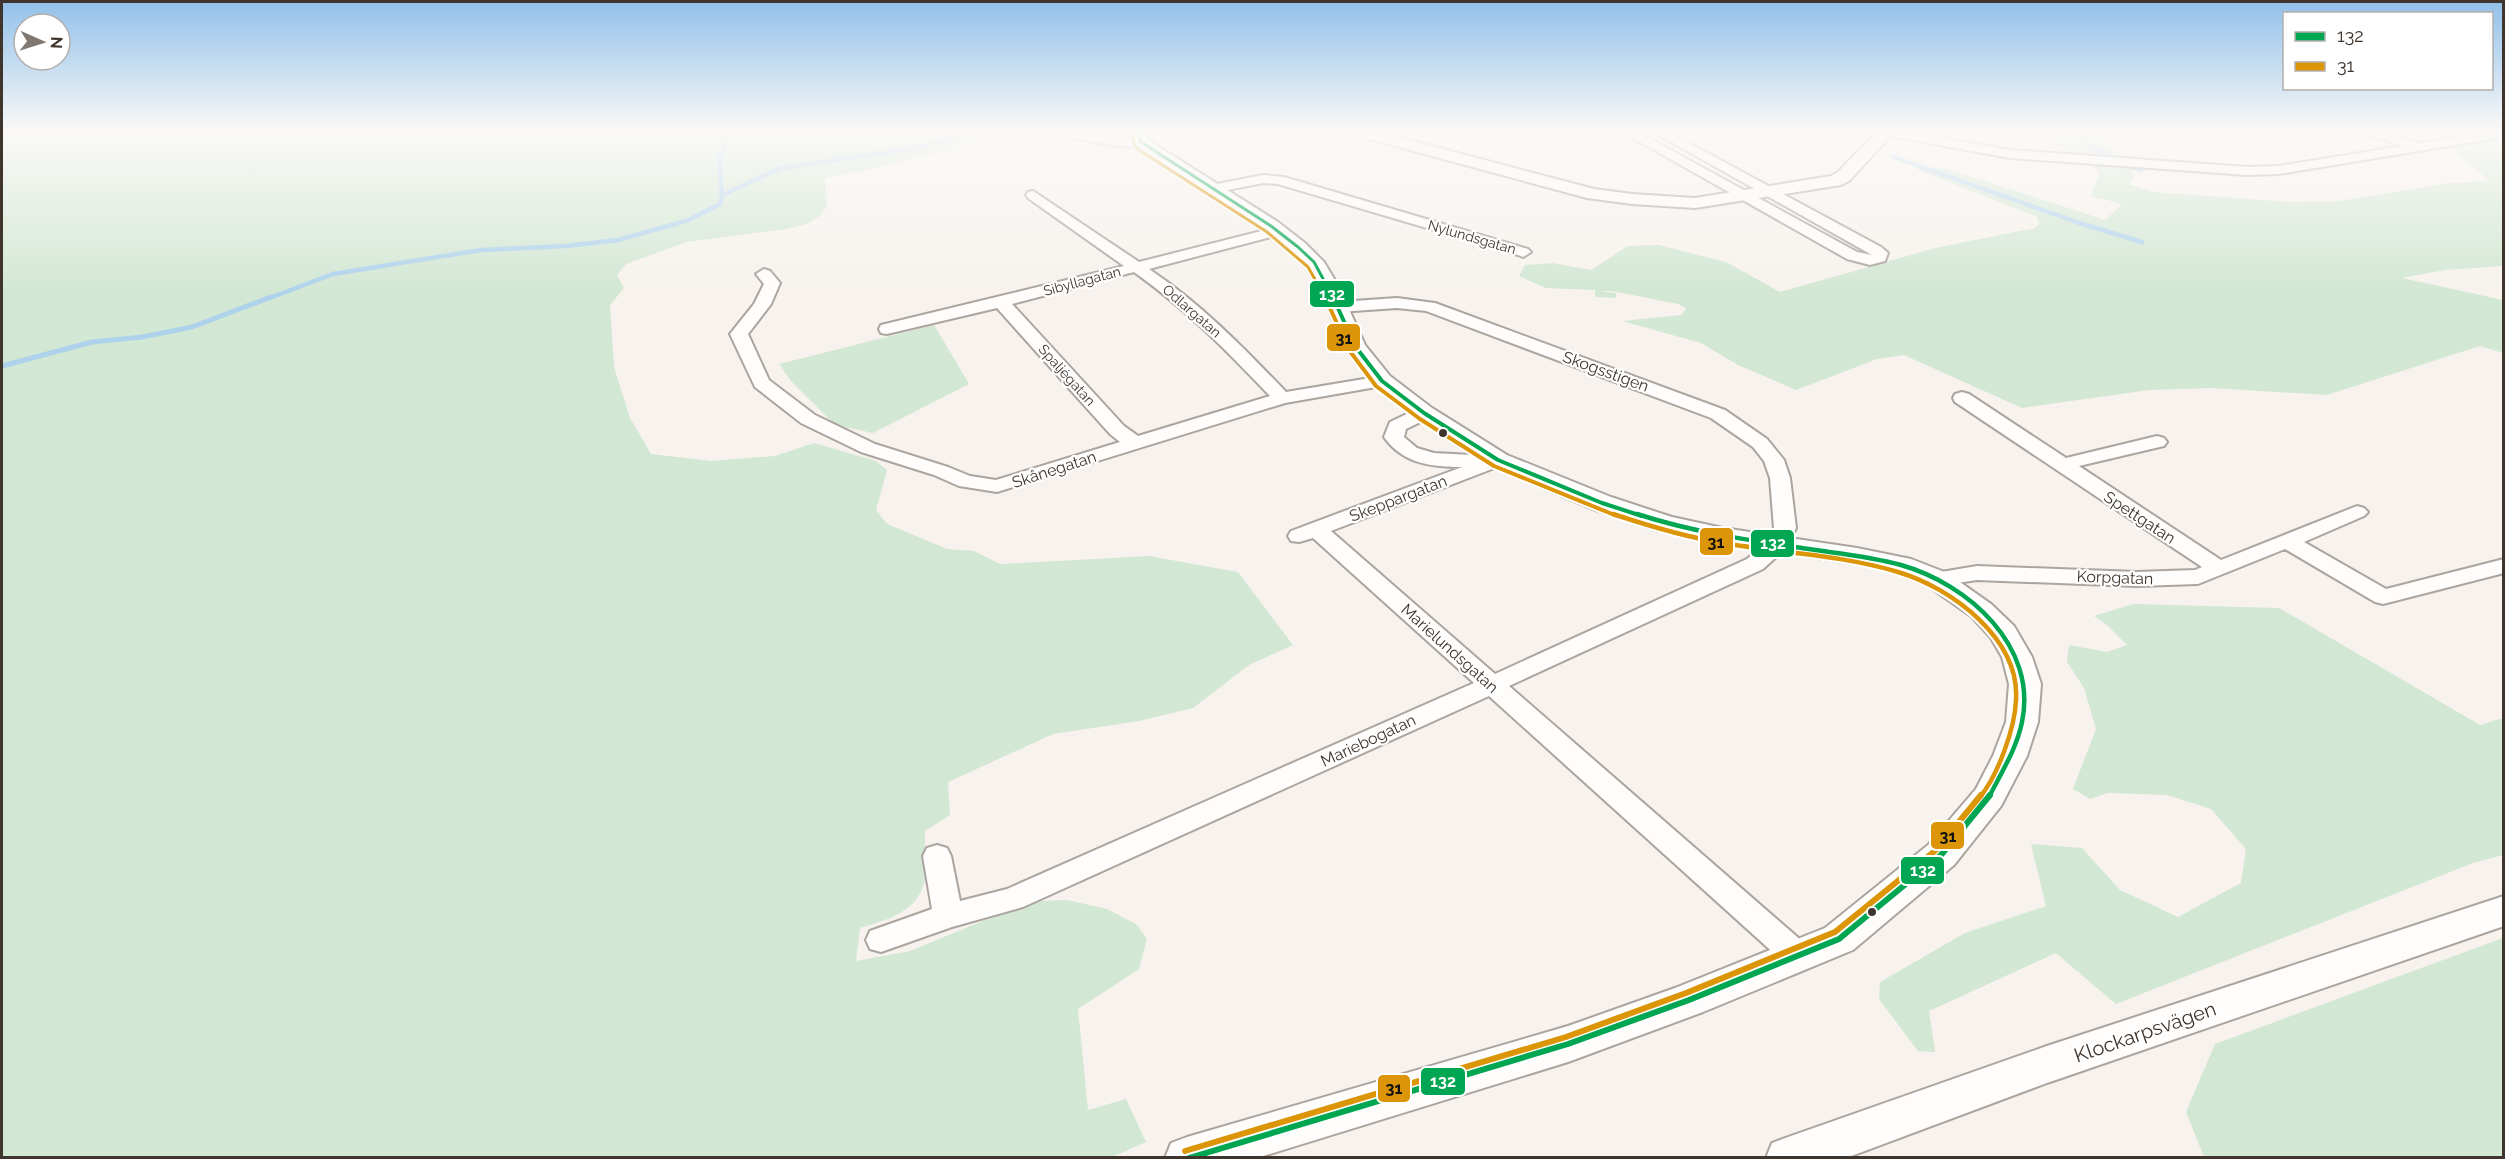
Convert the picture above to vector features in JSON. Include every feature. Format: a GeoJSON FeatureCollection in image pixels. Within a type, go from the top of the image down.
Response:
{"type":"FeatureCollection","features":[{"type":"Feature","properties":{"kind":"street"},"geometry":{"type":"LineString","coordinates":[[1187,1158],[1568,1044],[1799,957],[1839,939],[1941,855],[1989,797],[2010,756],[2022,722],[2025,684],[2018,657],[2003,633],[1981,610],[1937,579],[1900,566],[1666,524],[1602,503],[1498,460],[1424,413],[1382,381],[1355,346],[1339,307],[1314,262],[1277,231],[1206,184]]}},
{"type":"Feature","properties":{"kind":"street","name":"Nylundsgatan"},"geometry":{"type":"LineString","coordinates":[[1212,189],[1235,184]]}},
{"type":"Feature","properties":{"kind":"street","name":"Nylundsgatan"},"geometry":{"type":"LineString","coordinates":[[1294,184],[1524,252]]}},
{"type":"Feature","properties":{"kind":"street"},"geometry":{"type":"LineString","coordinates":[[1556,184],[1593,194],[1685,203],[1745,197],[1817,184]]}},
{"type":"Feature","properties":{"kind":"street"},"geometry":{"type":"LineString","coordinates":[[1722,184],[1852,256],[1870,260],[1880,258],[1880,253],[1876,250],[1757,184]]}},
{"type":"Feature","properties":{"kind":"street","name":"Odlargatan"},"geometry":{"type":"LineString","coordinates":[[1033,195],[1177,295],[1215,329],[1282,398]]}},
{"type":"Feature","properties":{"kind":"street","name":"Sibyllagatan"},"geometry":{"type":"LineString","coordinates":[[887,329],[1001,303],[1277,231]]}},
{"type":"Feature","properties":{"kind":"street","name":"Skånegatan"},"geometry":{"type":"LineString","coordinates":[[764,274],[772,284],[768,296],[753,319],[739,334],[760,383],[808,419],[837,435],[966,482],[997,486],[1282,398],[1382,381]]}},
{"type":"Feature","properties":{"kind":"street","name":"Spaljégatan"},"geometry":{"type":"LineString","coordinates":[[1001,303],[1117,430],[1135,443]]}},
{"type":"Feature","properties":{"kind":"street","name":"Skogsstigen"},"geometry":{"type":"LineString","coordinates":[[1339,307],[1397,303],[1430,306],[1718,414],[1760,444],[1774,460],[1780,478],[1785,528],[1778,543]]}},
{"type":"Feature","properties":{"kind":"street","name":"Spettgatan"},"geometry":{"type":"LineString","coordinates":[[1962,398],[2220,570]]}},
{"type":"Feature","properties":{"kind":"street"},"geometry":{"type":"LineString","coordinates":[[1424,413],[1404,422],[1394,431],[1398,444],[1406,450],[1427,458],[1498,460]]}},
{"type":"Feature","properties":{"kind":"street"},"geometry":{"type":"LineString","coordinates":[[2060,465],[2157,442]]}},
{"type":"Feature","properties":{"kind":"street","name":"Skeppargatan"},"geometry":{"type":"LineString","coordinates":[[1308,533],[1498,460]]}},
{"type":"Feature","properties":{"kind":"street","name":"Korpgatan"},"geometry":{"type":"LineString","coordinates":[[1937,579],[1977,573],[2168,579],[2199,577],[2357,512]]}},
{"type":"Feature","properties":{"kind":"street","name":"Marielundsgatan"},"geometry":{"type":"LineString","coordinates":[[1308,533],[1490,684],[1799,957]]}},
{"type":"Feature","properties":{"kind":"street"},"geometry":{"type":"LineString","coordinates":[[2287,541],[2383,597],[2504,566]]}},
{"type":"Feature","properties":{"kind":"street","name":"Mariebogatan"},"geometry":{"type":"LineString","coordinates":[[881,939],[948,916],[1013,899],[1636,620],[1755,564],[1778,543]]}},
{"type":"Feature","properties":{"kind":"street"},"geometry":{"type":"LineString","coordinates":[[937,856],[948,916]]}},
{"type":"Feature","properties":{"kind":"street","name":"Klockarpsvägen"},"geometry":{"type":"LineString","coordinates":[[1788,1158],[2036,1069],[2504,911]]}},
{"type":"Feature","properties":{"kind":"green space"},"geometry":{"type":"Polygon","coordinates":[[[2,184],[825,184],[827,205],[821,215],[807,224],[786,229],[686,242],[626,264],[617,275],[624,288],[610,305],[614,367],[630,418],[651,454],[711,461],[775,456],[814,443],[876,461],[887,470],[876,510],[887,524],[947,549],[974,551],[1000,564],[1149,556],[1238,572],[1293,645],[1249,665],[1193,708],[1139,721],[1053,734],[948,782],[950,815],[925,831],[926,873],[922,890],[909,907],[900,913],[860,928],[856,961],[910,951],[1019,906],[1043,901],[1067,900],[1107,909],[1136,924],[1147,939],[1139,969],[1078,1009],[1088,1110],[1126,1099],[1146,1142],[1110,1158],[2,1157],[2,184]]]}},
{"type":"Feature","properties":{"kind":"green space"},"geometry":{"type":"Polygon","coordinates":[[[1954,184],[1994,184],[2105,220],[2122,204],[2091,196],[2095,184],[2128,184],[2154,192],[2292,202],[2339,201],[2443,184],[2503,184],[2503,266],[2445,270],[2402,278],[2503,300],[2503,353],[2480,346],[2327,395],[2212,388],[2149,390],[2022,408],[1904,355],[1877,359],[1796,390],[1738,365],[1701,343],[1622,321],[1682,315],[1686,308],[1678,304],[1612,291],[1600,291],[1616,293],[1616,298],[1595,297],[1595,290],[1546,288],[1519,276],[1525,265],[1553,263],[1591,270],[1628,246],[1659,245],[1726,262],[1780,292],[1935,248],[2035,228],[2039,224],[2037,217],[1954,184]]]}},
{"type":"Feature","properties":{"kind":"green space"},"geometry":{"type":"Polygon","coordinates":[[[934,325],[969,384],[873,433],[835,425],[791,381],[779,364],[934,325]]]}},
{"type":"Feature","properties":{"kind":"green space"},"geometry":{"type":"Polygon","coordinates":[[[2133,604],[2279,608],[2480,725],[2503,718],[2503,855],[2473,863],[2116,1004],[2056,953],[1929,1011],[1935,1052],[1918,1051],[1879,999],[1880,982],[1965,933],[2046,906],[2031,844],[2082,848],[2120,890],[2178,917],[2241,883],[2246,849],[2211,809],[2167,795],[2108,793],[2090,799],[2073,789],[2096,729],[2084,688],[2067,662],[2069,645],[2107,652],[2127,645],[2107,625],[2094,616],[2133,604]]]}},
{"type":"Feature","properties":{"kind":"green space"},"geometry":{"type":"Polygon","coordinates":[[[2503,938],[2503,1157],[2204,1157],[2186,1112],[2215,1044],[2503,938]]]}},
{"type":"Feature","properties":{"kind":"waterway"},"geometry":{"type":"LineString","coordinates":[[721,184],[722,195]]}},
{"type":"Feature","properties":{"kind":"waterway"},"geometry":{"type":"LineString","coordinates":[[722,195],[746,184]]}},
{"type":"Feature","properties":{"kind":"waterway"},"geometry":{"type":"LineString","coordinates":[[1970,184],[2079,223],[2142,242]]}},
{"type":"Feature","properties":{"kind":"waterway"},"geometry":{"type":"LineString","coordinates":[[267,299],[333,274],[481,250],[566,246],[618,240],[686,221],[720,204],[722,195]]}},
{"type":"Feature","properties":{"kind":"waterway"},"geometry":{"type":"LineString","coordinates":[[2,366],[92,342],[142,337],[192,327],[271,297]]}},
{"type":"Feature","properties":{"kind":"transit line","name":"31"},"geometry":{"type":"LineString","coordinates":[[1185,1151],[1566,1037],[1686,993],[1835,932],[1936,850],[1983,793],[2003,753],[2015,720],[2017,685],[2010,660],[1997,638],[1976,616],[1933,586],[1899,572],[1856,563],[1722,543],[1664,531],[1599,510],[1494,466],[1420,419],[1376,386],[1349,350],[1322,290],[1308,267],[1267,232],[1192,184]]}},
{"type":"Feature","properties":{"kind":"transit line","name":"132"},"geometry":{"type":"LineString","coordinates":[[1189,1158],[1568,1044],[1689,1000],[1839,939],[1941,855],[1989,797],[2010,756],[2022,722],[2025,684],[2017,657],[2003,633],[1981,610],[1937,579],[1901,565],[1857,556],[1723,536],[1666,524],[1602,503],[1498,460],[1424,413],[1382,381],[1355,346],[1329,287],[1314,262],[1271,226],[1206,184]]}}]}
